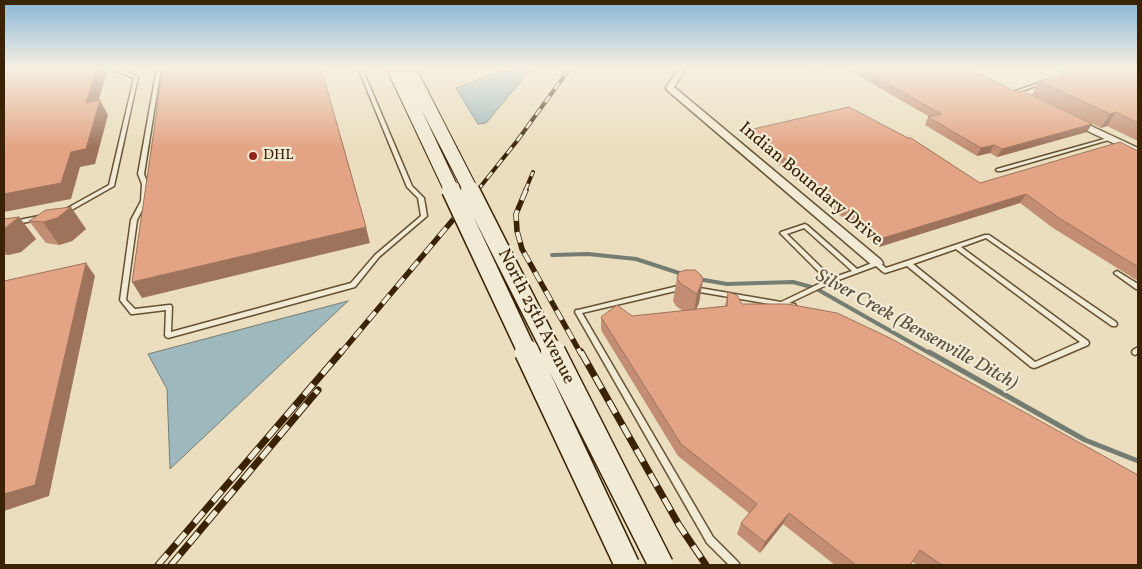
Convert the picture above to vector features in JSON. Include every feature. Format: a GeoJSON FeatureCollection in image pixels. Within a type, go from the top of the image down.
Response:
{"type":"FeatureCollection","features":[{"type":"Feature","properties":{"kind":"main road","name":"North 25th Avenue"},"geometry":{"type":"LineString","coordinates":[[406,95],[627,565]]}},
{"type":"Feature","properties":{"kind":"main road","name":"North 25th Avenue"},"geometry":{"type":"LineString","coordinates":[[422,95],[661,565]]}},
{"type":"Feature","properties":{"kind":"street","name":"Indian Boundary Drive"},"geometry":{"type":"LineString","coordinates":[[678,95],[877,264]]}},
{"type":"Feature","properties":{"kind":"street"},"geometry":{"type":"LineString","coordinates":[[1067,118],[1110,139],[1134,147],[1138,152]]}},
{"type":"Feature","properties":{"kind":"lane"},"geometry":{"type":"LineString","coordinates":[[60,214],[111,186],[132,95]]}},
{"type":"Feature","properties":{"kind":"lane"},"geometry":{"type":"LineString","coordinates":[[154,95],[141,174],[145,184],[144,200],[134,220],[123,300],[133,312],[169,307],[168,335],[353,286],[377,256],[424,216],[421,198],[410,188],[371,95]]}},
{"type":"Feature","properties":{"kind":"lane"},"geometry":{"type":"LineString","coordinates":[[999,170],[1110,139]]}},
{"type":"Feature","properties":{"kind":"lane"},"geometry":{"type":"LineString","coordinates":[[4,225],[51,216]]}},
{"type":"Feature","properties":{"kind":"lane"},"geometry":{"type":"LineString","coordinates":[[831,280],[783,233],[805,226],[856,271]]}},
{"type":"Feature","properties":{"kind":"lane"},"geometry":{"type":"LineString","coordinates":[[783,303],[831,280],[877,264],[885,271],[987,236],[1114,324]]}},
{"type":"Feature","properties":{"kind":"lane"},"geometry":{"type":"LineString","coordinates":[[908,263],[1034,365],[1086,343],[957,247]]}},
{"type":"Feature","properties":{"kind":"lane"},"geometry":{"type":"LineString","coordinates":[[1117,273],[1138,287]]}},
{"type":"Feature","properties":{"kind":"lane"},"geometry":{"type":"LineString","coordinates":[[735,565],[710,540],[578,312],[684,286],[733,297],[759,298],[800,308]]}},
{"type":"Feature","properties":{"kind":"water"},"geometry":{"type":"Polygon","coordinates":[[[460,95],[510,95],[486,123],[478,124],[460,95]]]}},
{"type":"Feature","properties":{"kind":"water"},"geometry":{"type":"Polygon","coordinates":[[[348,301],[170,469],[167,389],[148,354],[348,301]]]}},
{"type":"Feature","properties":{"kind":"building"},"geometry":{"type":"Polygon","coordinates":[[[4,95],[89,95],[86,103],[100,100],[86,149],[71,152],[61,183],[4,194],[4,95]]]}},
{"type":"Feature","properties":{"kind":"building","name":"DHL"},"geometry":{"type":"Polygon","coordinates":[[[159,95],[329,95],[366,227],[132,282],[159,95]]]}},
{"type":"Feature","properties":{"kind":"building"},"geometry":{"type":"Polygon","coordinates":[[[907,95],[1030,95],[1092,124],[1002,149],[994,145],[981,148],[928,117],[941,114],[907,95]]]}},
{"type":"Feature","properties":{"kind":"building"},"geometry":{"type":"Polygon","coordinates":[[[1068,95],[1138,95],[1138,123],[1116,112],[1110,114],[1068,95]]]}},
{"type":"Feature","properties":{"kind":"building"},"geometry":{"type":"Polygon","coordinates":[[[849,107],[911,138],[980,183],[1120,142],[1138,151],[1138,267],[1059,218],[1026,194],[883,238],[749,130],[849,107]]]}},
{"type":"Feature","properties":{"kind":"building"},"geometry":{"type":"Polygon","coordinates":[[[71,207],[57,218],[43,222],[29,221],[46,210],[71,207]]]}},
{"type":"Feature","properties":{"kind":"building"},"geometry":{"type":"Polygon","coordinates":[[[19,217],[4,229],[4,219],[19,217]]]}},
{"type":"Feature","properties":{"kind":"building"},"geometry":{"type":"Polygon","coordinates":[[[86,263],[35,485],[4,494],[4,281],[86,263]]]}},
{"type":"Feature","properties":{"kind":"building"},"geometry":{"type":"Polygon","coordinates":[[[695,270],[701,275],[703,280],[697,294],[680,283],[677,278],[679,272],[695,270]]]}},
{"type":"Feature","properties":{"kind":"building"},"geometry":{"type":"Polygon","coordinates":[[[728,292],[737,295],[742,304],[788,304],[837,313],[890,338],[1138,475],[1138,565],[942,565],[920,550],[910,565],[856,565],[789,513],[765,542],[741,523],[757,504],[681,444],[601,317],[617,305],[632,316],[727,306],[728,292]]]}},
{"type":"Feature","properties":{"kind":"waterway","name":"Silver Creek (Bensenville Ditch)"},"geometry":{"type":"LineString","coordinates":[[552,255],[588,254],[636,259],[682,274]]}},
{"type":"Feature","properties":{"kind":"waterway","name":"Silver Creek (Bensenville Ditch)"},"geometry":{"type":"LineString","coordinates":[[698,279],[727,284],[793,282],[815,288],[931,354]]}},
{"type":"Feature","properties":{"kind":"waterway","name":"Silver Creek (Bensenville Ditch)"},"geometry":{"type":"LineString","coordinates":[[929,352],[1085,440],[1138,461]]}},
{"type":"Feature","properties":{"kind":"railway"},"geometry":{"type":"LineString","coordinates":[[477,191],[551,95]]}},
{"type":"Feature","properties":{"kind":"railway"},"geometry":{"type":"LineString","coordinates":[[525,191],[533,172]]}},
{"type":"Feature","properties":{"kind":"railway"},"geometry":{"type":"LineString","coordinates":[[340,354],[478,190]]}},
{"type":"Feature","properties":{"kind":"railway"},"geometry":{"type":"LineString","coordinates":[[526,190],[516,214],[517,231],[522,249],[581,354]]}},
{"type":"Feature","properties":{"kind":"railway"},"geometry":{"type":"LineString","coordinates":[[158,565],[341,352]]}},
{"type":"Feature","properties":{"kind":"railway"},"geometry":{"type":"LineString","coordinates":[[581,352],[679,525],[706,565]]}},
{"type":"Feature","properties":{"kind":"railway"},"geometry":{"type":"LineString","coordinates":[[171,565],[318,390]]}},
{"type":"Feature","properties":{"kind":"place","name":"DHL"},"geometry":{"type":"Point","coordinates":[253,156]}}]}
